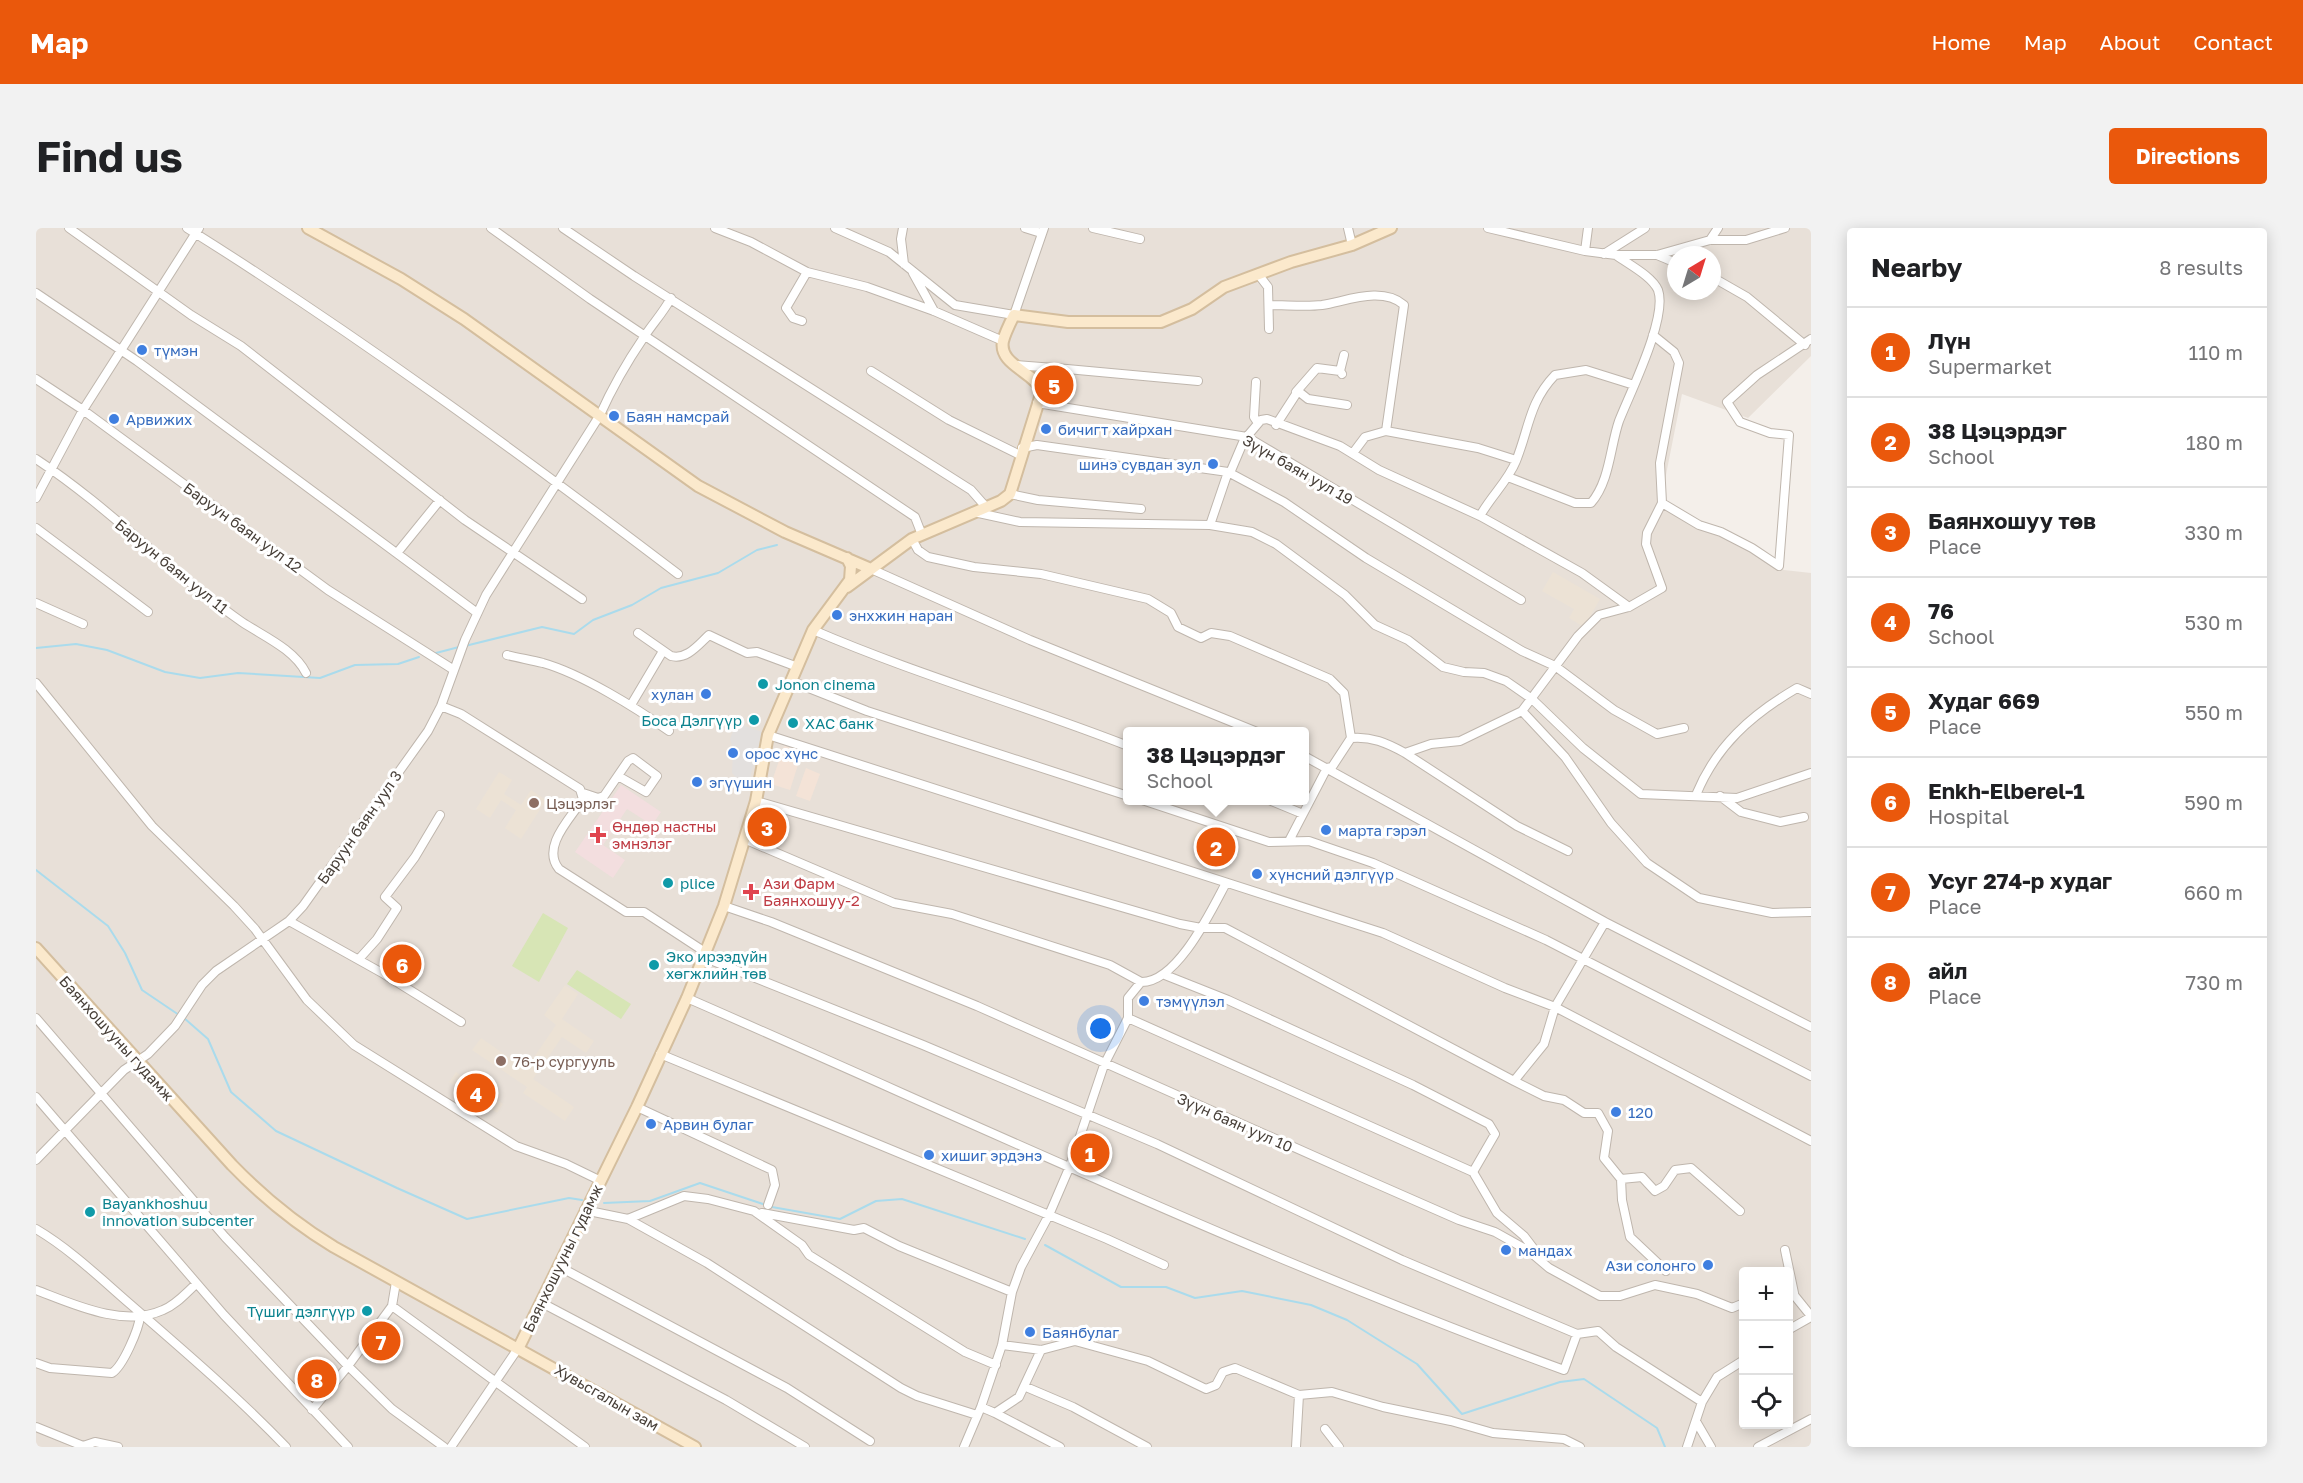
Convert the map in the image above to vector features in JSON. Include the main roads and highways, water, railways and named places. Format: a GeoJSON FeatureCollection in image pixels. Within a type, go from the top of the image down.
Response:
{"type":"FeatureCollection","features":[{"type":"Feature","properties":{"kind":"waterway"},"geometry":{"type":"LineString","coordinates":[[465,646],[542,627],[574,634],[593,620],[632,605],[661,588],[718,573],[757,550],[777,545]]}},
{"type":"Feature","properties":{"kind":"waterway"},"geometry":{"type":"LineString","coordinates":[[36,648],[76,644],[107,650],[165,672],[200,678],[238,673],[320,678],[355,665],[398,664],[419,657]]}},
{"type":"Feature","properties":{"kind":"waterway"},"geometry":{"type":"LineString","coordinates":[[436,653],[459,647]]}},
{"type":"Feature","properties":{"kind":"waterway"},"geometry":{"type":"LineString","coordinates":[[36,870],[108,926],[125,953],[142,990],[179,1015]]}},
{"type":"Feature","properties":{"kind":"waterway"},"geometry":{"type":"LineString","coordinates":[[184,1018],[208,1039],[231,1092],[276,1131],[397,1188],[467,1219],[569,1198],[582,1200]]}},
{"type":"Feature","properties":{"kind":"waterway"},"geometry":{"type":"LineString","coordinates":[[604,1203],[650,1201],[700,1183],[772,1207],[840,1219],[876,1201],[902,1199],[1025,1239]]}},
{"type":"Feature","properties":{"kind":"waterway"},"geometry":{"type":"LineString","coordinates":[[1045,1245],[1121,1287],[1166,1287],[1195,1298],[1242,1291],[1311,1305],[1347,1320],[1417,1364],[1462,1414],[1560,1382],[1584,1379],[1657,1428],[1665,1447]]}},
{"type":"Feature","properties":{"kind":"place","name":"түмэн"},"geometry":{"type":"Point","coordinates":[142,350]}},
{"type":"Feature","properties":{"kind":"place","name":"Худаг 669"},"geometry":{"type":"Point","coordinates":[1054,385]}},
{"type":"Feature","properties":{"kind":"place","name":"Баян намсрай"},"geometry":{"type":"Point","coordinates":[614,416]}},
{"type":"Feature","properties":{"kind":"place","name":"Арвижих"},"geometry":{"type":"Point","coordinates":[114,419]}},
{"type":"Feature","properties":{"kind":"place","name":"бичигт хайрхан"},"geometry":{"type":"Point","coordinates":[1046,429]}},
{"type":"Feature","properties":{"kind":"place","name":"шинэ сувдан зул"},"geometry":{"type":"Point","coordinates":[1213,464]}},
{"type":"Feature","properties":{"kind":"place","name":"энхжин наран"},"geometry":{"type":"Point","coordinates":[837,615]}},
{"type":"Feature","properties":{"kind":"place","name":"Jonon cinema"},"geometry":{"type":"Point","coordinates":[763,684]}},
{"type":"Feature","properties":{"kind":"place","name":"хулан"},"geometry":{"type":"Point","coordinates":[706,694]}},
{"type":"Feature","properties":{"kind":"place","name":"Боса Дэлгүүр"},"geometry":{"type":"Point","coordinates":[754,720]}},
{"type":"Feature","properties":{"kind":"place","name":"ХАС банк"},"geometry":{"type":"Point","coordinates":[793,723]}},
{"type":"Feature","properties":{"kind":"place","name":"орос хүнс"},"geometry":{"type":"Point","coordinates":[733,753]}},
{"type":"Feature","properties":{"kind":"place","name":"эгүүшин"},"geometry":{"type":"Point","coordinates":[697,782]}},
{"type":"Feature","properties":{"kind":"place","name":"Цэцэрлэг"},"geometry":{"type":"Point","coordinates":[534,803]}},
{"type":"Feature","properties":{"kind":"place","name":"Баянхошуу төв"},"geometry":{"type":"Point","coordinates":[767,827]}},
{"type":"Feature","properties":{"kind":"place","name":"марта гэрэл"},"geometry":{"type":"Point","coordinates":[1326,830]}},
{"type":"Feature","properties":{"kind":"place","name":"Өндөр настны эмнэлэг"},"geometry":{"type":"Point","coordinates":[598,835]}},
{"type":"Feature","properties":{"kind":"place","name":"38 Цэцэрдэг"},"geometry":{"type":"Point","coordinates":[1216,847]}},
{"type":"Feature","properties":{"kind":"place","name":"хүнсний дэлгүүр"},"geometry":{"type":"Point","coordinates":[1257,874]}},
{"type":"Feature","properties":{"kind":"place","name":"plice"},"geometry":{"type":"Point","coordinates":[668,883]}},
{"type":"Feature","properties":{"kind":"place","name":"Ази Фарм Баянхошуу-2"},"geometry":{"type":"Point","coordinates":[751,892]}},
{"type":"Feature","properties":{"kind":"place","name":"Enkh-Elberel-1"},"geometry":{"type":"Point","coordinates":[402,964]}},
{"type":"Feature","properties":{"kind":"place","name":"Эко ирээдүйн хөгжлийн төв"},"geometry":{"type":"Point","coordinates":[654,965]}},
{"type":"Feature","properties":{"kind":"place","name":"тэмүүлэл"},"geometry":{"type":"Point","coordinates":[1144,1001]}},
{"type":"Feature","properties":{"kind":"place","name":"76-р сургууль"},"geometry":{"type":"Point","coordinates":[501,1061]}},
{"type":"Feature","properties":{"kind":"place","name":"76"},"geometry":{"type":"Point","coordinates":[476,1093]}},
{"type":"Feature","properties":{"kind":"place","name":"120"},"geometry":{"type":"Point","coordinates":[1616,1112]}},
{"type":"Feature","properties":{"kind":"place","name":"Арвин булаг"},"geometry":{"type":"Point","coordinates":[651,1124]}},
{"type":"Feature","properties":{"kind":"place","name":"Лүн"},"geometry":{"type":"Point","coordinates":[1090,1153]}},
{"type":"Feature","properties":{"kind":"place","name":"хишиг эрдэнэ"},"geometry":{"type":"Point","coordinates":[929,1155]}},
{"type":"Feature","properties":{"kind":"place","name":"Bayankhoshuu innovation subcenter"},"geometry":{"type":"Point","coordinates":[90,1212]}},
{"type":"Feature","properties":{"kind":"place","name":"мандах"},"geometry":{"type":"Point","coordinates":[1506,1250]}},
{"type":"Feature","properties":{"kind":"place","name":"Ази солонго"},"geometry":{"type":"Point","coordinates":[1708,1265]}},
{"type":"Feature","properties":{"kind":"place","name":"Түшиг дэлгүүр"},"geometry":{"type":"Point","coordinates":[367,1311]}},
{"type":"Feature","properties":{"kind":"place","name":"Баянбулаг"},"geometry":{"type":"Point","coordinates":[1030,1332]}},
{"type":"Feature","properties":{"kind":"place","name":"Усуг 274-р худаг"},"geometry":{"type":"Point","coordinates":[381,1341]}},
{"type":"Feature","properties":{"kind":"place","name":"айл"},"geometry":{"type":"Point","coordinates":[317,1379]}}]}
